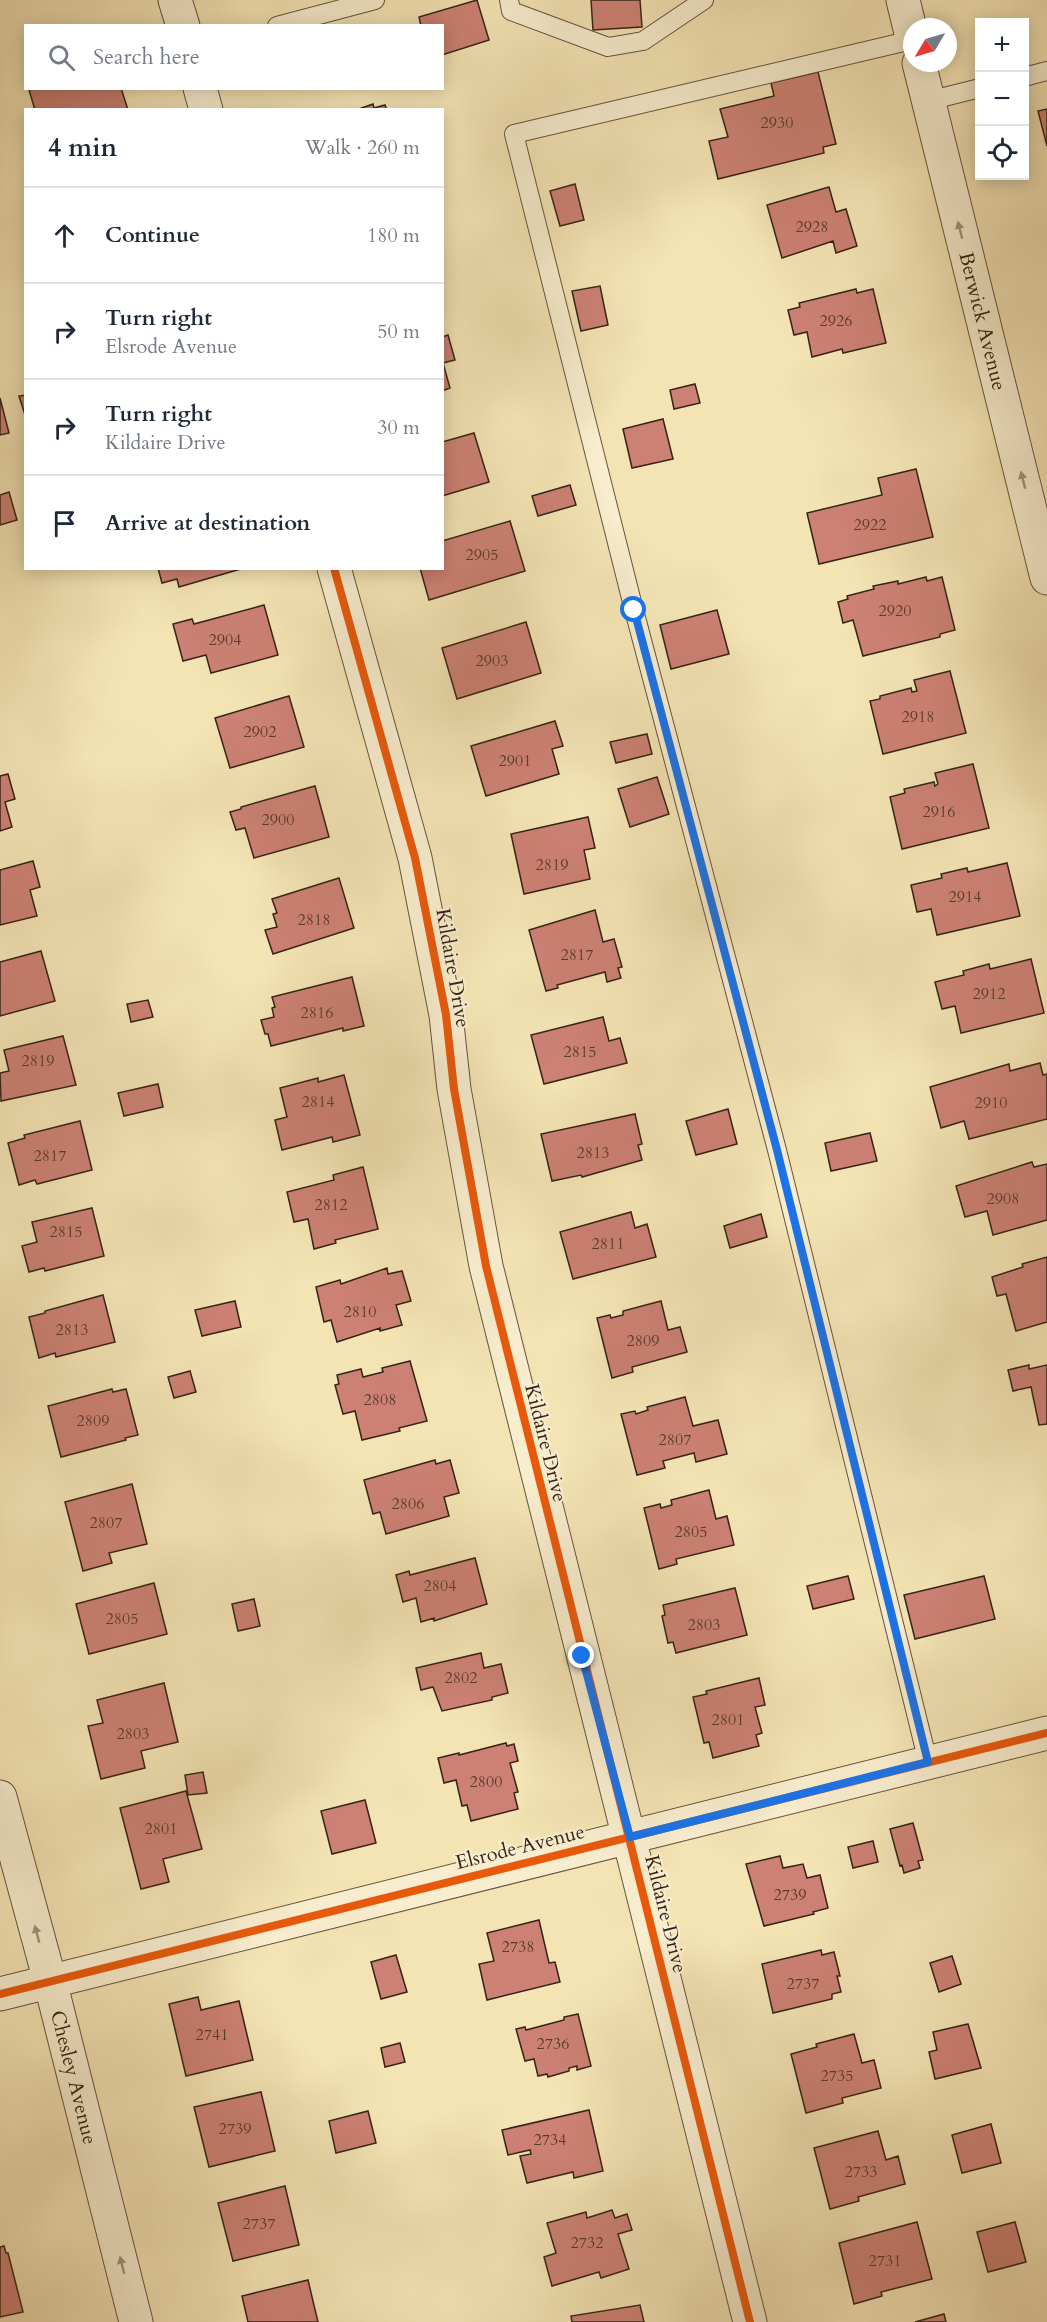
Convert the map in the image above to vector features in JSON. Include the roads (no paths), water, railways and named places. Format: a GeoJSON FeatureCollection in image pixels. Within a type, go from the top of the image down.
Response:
{"type":"FeatureCollection","features":[{"type":"Feature","properties":{"kind":"street"},"geometry":{"type":"LineString","coordinates":[[176,0],[182,24]]}},
{"type":"Feature","properties":{"kind":"street"},"geometry":{"type":"LineString","coordinates":[[903,0],[907,18]]}},
{"type":"Feature","properties":{"kind":"street","name":"Berwick Avenue"},"geometry":{"type":"LineString","coordinates":[[921,72],[1047,578]]}},
{"type":"Feature","properties":{"kind":"street"},"geometry":{"type":"LineString","coordinates":[[201,90],[205,108]]}},
{"type":"Feature","properties":{"kind":"street","name":"Kildaire Drive"},"geometry":{"type":"LineString","coordinates":[[335,570],[415,858],[446,1015],[454,1089],[486,1266],[750,2322]]}},
{"type":"Feature","properties":{"kind":"street","name":"Elsrode Avenue"},"geometry":{"type":"LineString","coordinates":[[0,1994],[1047,1733]]}},
{"type":"Feature","properties":{"kind":"street","name":"Chesley Avenue"},"geometry":{"type":"LineString","coordinates":[[0,1797],[50,1981],[136,2322]]}},
{"type":"Feature","properties":{"kind":"lane"},"geometry":{"type":"LineString","coordinates":[[285,24],[375,0]]}},
{"type":"Feature","properties":{"kind":"lane"},"geometry":{"type":"LineString","coordinates":[[509,0],[511,10],[608,46],[644,41],[704,0]]}},
{"type":"Feature","properties":{"kind":"lane"},"geometry":{"type":"LineString","coordinates":[[903,40],[514,134],[632,598],[777,1150],[928,1762]]}},
{"type":"Feature","properties":{"kind":"lane"},"geometry":{"type":"LineString","coordinates":[[1029,75],[1047,71]]}},
{"type":"Feature","properties":{"kind":"lane"},"geometry":{"type":"LineString","coordinates":[[928,101],[975,89]]}}]}
